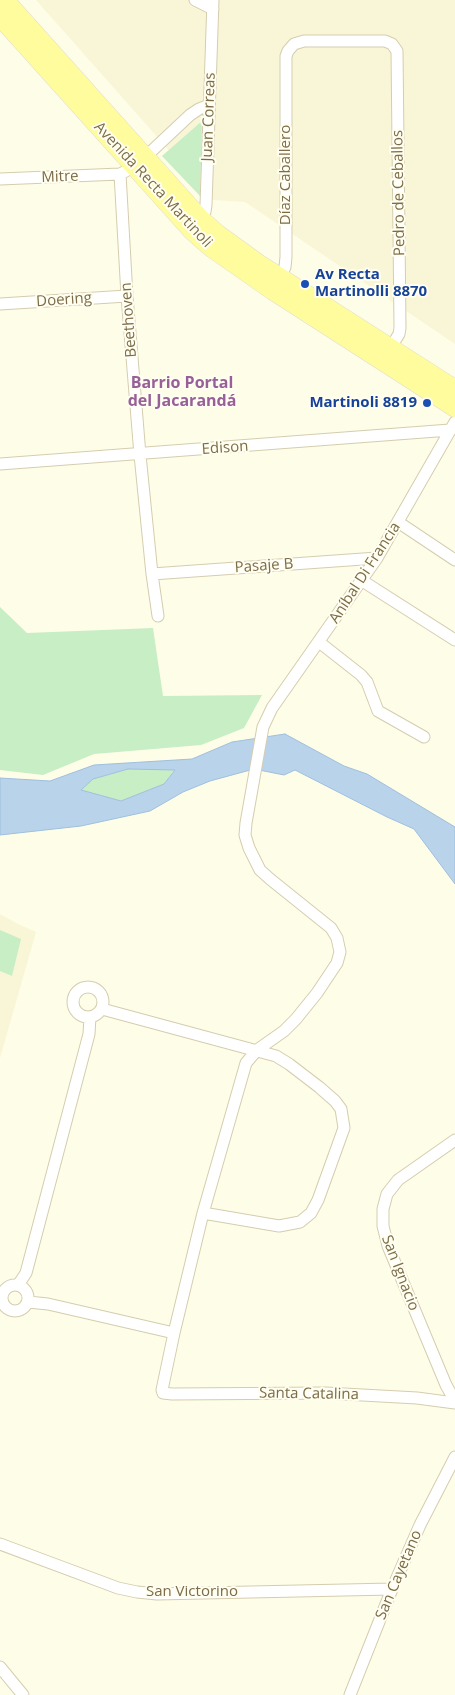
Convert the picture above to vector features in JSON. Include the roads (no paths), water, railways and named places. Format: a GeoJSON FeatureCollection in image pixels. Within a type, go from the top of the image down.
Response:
{"type":"FeatureCollection","features":[{"type":"Feature","properties":{"kind":"main road","name":"Avenida Recta Martinoli"},"geometry":{"type":"LineString","coordinates":[[5,0],[134,166]]}},
{"type":"Feature","properties":{"kind":"main road","name":"Avenida Recta Martinoli"},"geometry":{"type":"LineString","coordinates":[[0,17],[134,166],[196,225],[216,252],[277,284],[387,354],[455,389]]}},
{"type":"Feature","properties":{"kind":"main road","name":"Avenida Recta Martinoli"},"geometry":{"type":"LineString","coordinates":[[387,354],[455,408]]}},
{"type":"Feature","properties":{"kind":"street"},"geometry":{"type":"LineString","coordinates":[[195,0],[213,4]]}},
{"type":"Feature","properties":{"kind":"street","name":"Juan Correas"},"geometry":{"type":"LineString","coordinates":[[196,225],[205,212],[206,205],[213,4]]}},
{"type":"Feature","properties":{"kind":"street","name":"Pedro de Ceballos"},"geometry":{"type":"LineString","coordinates":[[286,56],[294,44],[304,41],[385,41],[392,44],[397,52],[400,328],[399,334],[387,354]]}},
{"type":"Feature","properties":{"kind":"street","name":"Díaz Caballero"},"geometry":{"type":"LineString","coordinates":[[277,284],[285,267],[286,257],[286,56]]}},
{"type":"Feature","properties":{"kind":"street"},"geometry":{"type":"LineString","coordinates":[[134,166],[190,115],[209,105]]}},
{"type":"Feature","properties":{"kind":"street","name":"Mitre"},"geometry":{"type":"LineString","coordinates":[[0,179],[134,166]]}},
{"type":"Feature","properties":{"kind":"street","name":"Beethoven"},"geometry":{"type":"LineString","coordinates":[[134,166],[127,296],[140,455],[158,616]]}},
{"type":"Feature","properties":{"kind":"street","name":"Doering"},"geometry":{"type":"LineString","coordinates":[[0,304],[127,296]]}},
{"type":"Feature","properties":{"kind":"street","name":"Edison"},"geometry":{"type":"LineString","coordinates":[[0,464],[140,455],[452,426]]}},
{"type":"Feature","properties":{"kind":"street","name":"Aníbal Di Francia"},"geometry":{"type":"LineString","coordinates":[[257,1050],[284,1031],[296,1019],[317,993],[337,963],[340,952],[337,938],[331,928],[260,870],[249,848],[245,835],[246,823],[265,723],[272,708],[377,558],[452,426]]}},
{"type":"Feature","properties":{"kind":"street"},"geometry":{"type":"LineString","coordinates":[[398,522],[455,560]]}},
{"type":"Feature","properties":{"kind":"street","name":"Pasaje B"},"geometry":{"type":"LineString","coordinates":[[152,574],[377,558]]}},
{"type":"Feature","properties":{"kind":"street"},"geometry":{"type":"LineString","coordinates":[[362,580],[455,640]]}},
{"type":"Feature","properties":{"kind":"street"},"geometry":{"type":"LineString","coordinates":[[319,642],[361,675],[367,682],[378,711],[424,737]]}},
{"type":"Feature","properties":{"kind":"street"},"geometry":{"type":"LineString","coordinates":[[89,986],[98,990],[103,999],[102,1008],[90,1017],[80,1015],[74,1007],[74,997],[80,989],[89,986]]}},
{"type":"Feature","properties":{"kind":"street"},"geometry":{"type":"LineString","coordinates":[[102,1008],[276,1056],[289,1064],[335,1101],[343,1118],[344,1128],[318,1200],[311,1213],[300,1222],[279,1226],[203,1213]]}},
{"type":"Feature","properties":{"kind":"street"},"geometry":{"type":"LineString","coordinates":[[18,1285],[26,1273],[89,1034],[90,1017]]}},
{"type":"Feature","properties":{"kind":"street"},"geometry":{"type":"LineString","coordinates":[[28,1302],[48,1304],[174,1333],[203,1213],[246,1063],[257,1050]]}},
{"type":"Feature","properties":{"kind":"street","name":"San Ignacio"},"geometry":{"type":"LineString","coordinates":[[455,1140],[398,1180],[387,1194],[383,1208],[383,1226],[388,1246],[446,1385],[455,1402]]}},
{"type":"Feature","properties":{"kind":"street"},"geometry":{"type":"LineString","coordinates":[[18,1285],[26,1290],[28,1302],[23,1309],[18,1311],[10,1310],[2,1305],[2,1296],[6,1288],[18,1285]]}},
{"type":"Feature","properties":{"kind":"street","name":"Santa Catalina"},"geometry":{"type":"LineString","coordinates":[[174,1333],[162,1386],[163,1393],[326,1393],[455,1402]]}},
{"type":"Feature","properties":{"kind":"street","name":"San Cayetano"},"geometry":{"type":"LineString","coordinates":[[350,1695],[420,1525],[455,1457]]}},
{"type":"Feature","properties":{"kind":"street","name":"San Victorino"},"geometry":{"type":"LineString","coordinates":[[0,1544],[118,1588],[136,1592],[157,1594],[392,1590]]}},
{"type":"Feature","properties":{"kind":"street"},"geometry":{"type":"LineString","coordinates":[[0,1667],[24,1695]]}},
{"type":"Feature","properties":{"kind":"water"},"geometry":{"type":"Polygon","coordinates":[[[285,734],[344,766],[367,774],[455,827],[455,884],[414,829],[295,770],[284,775],[254,769],[210,781],[183,792],[150,811],[81,826],[0,835],[0,778],[50,781],[94,765],[192,759],[232,742],[285,734]],[[128,769],[93,779],[81,790],[121,801],[164,784],[175,770],[128,769]]]}},
{"type":"Feature","properties":{"kind":"place","name":"Av Recta Martinolli 8870"},"geometry":{"type":"Point","coordinates":[305,284]}},
{"type":"Feature","properties":{"kind":"place","name":"Martinoli 8819"},"geometry":{"type":"Point","coordinates":[427,403]}},
{"type":"Feature","properties":{"kind":"district","name":"Barrio Portal del Jacarandá"},"geometry":{"type":"Point","coordinates":[182,392]}}]}
